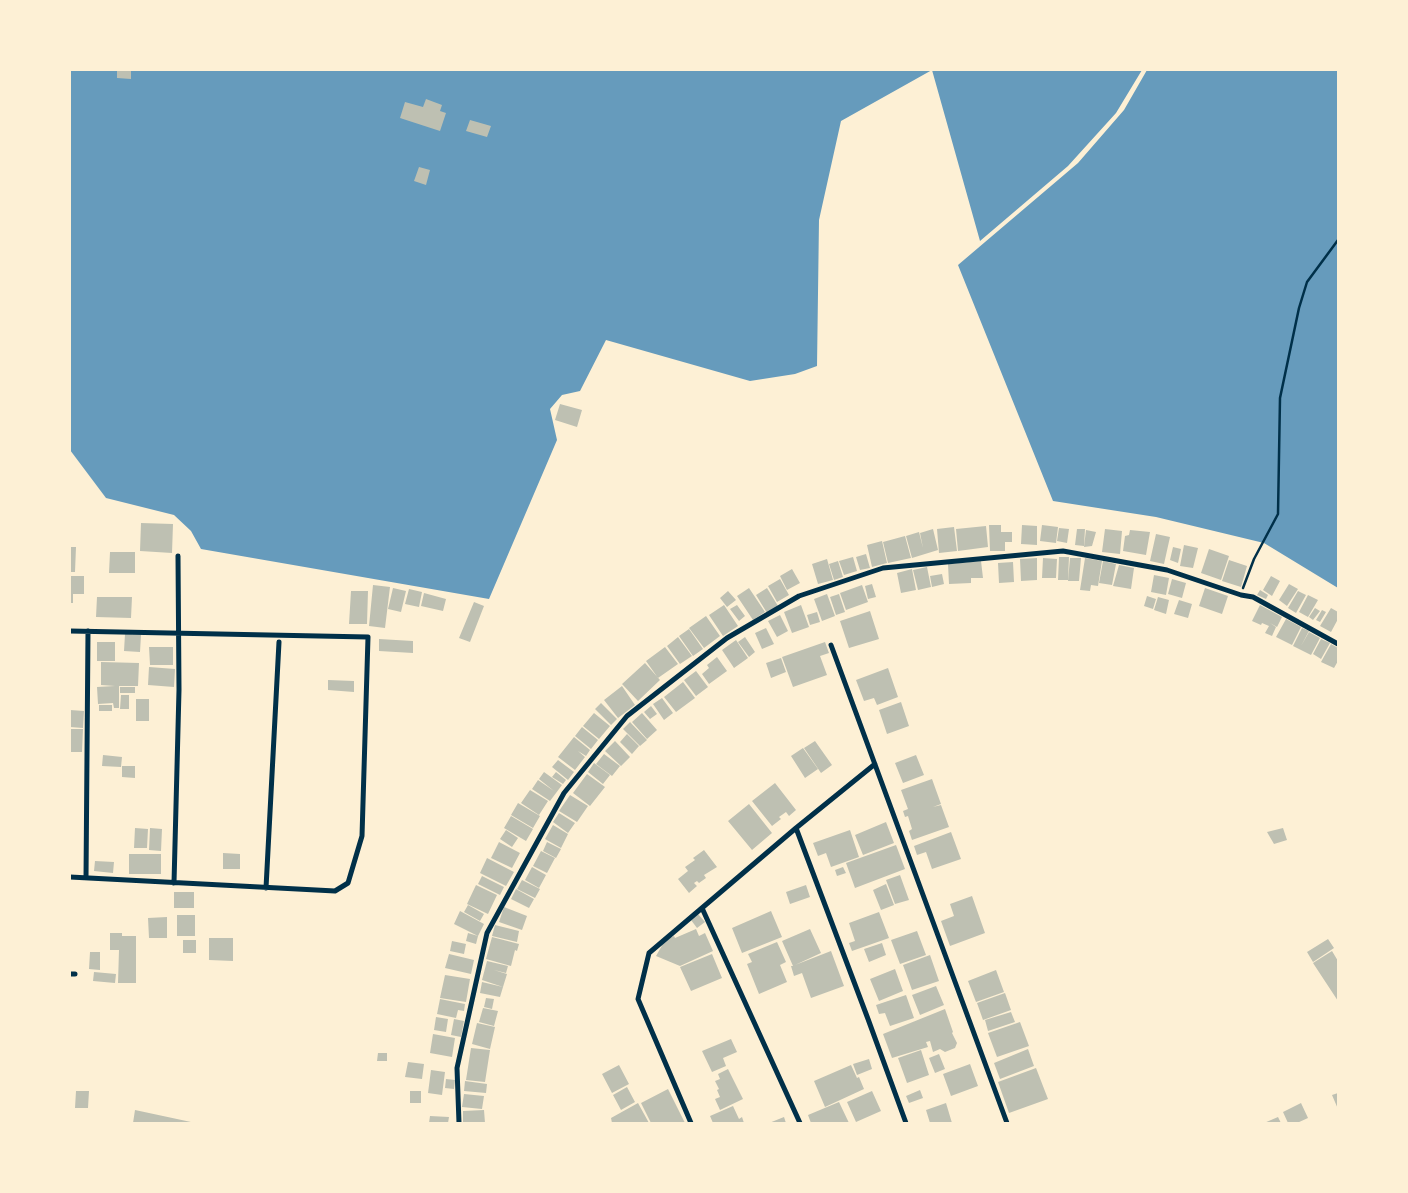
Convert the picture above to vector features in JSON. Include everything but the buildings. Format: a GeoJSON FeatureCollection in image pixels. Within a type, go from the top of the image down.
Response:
{"type":"FeatureCollection","features":[{"type":"Feature","properties":{"kind":"street"},"geometry":{"type":"LineString","coordinates":[[458,1123],[457,1068],[487,933],[564,793],[627,716],[727,638],[799,596],[882,568],[1063,551],[1167,570],[1241,595],[1253,597],[1338,644]]}},
{"type":"Feature","properties":{"kind":"street"},"geometry":{"type":"LineString","coordinates":[[174,883],[180,690],[178,556]]}},
{"type":"Feature","properties":{"kind":"street"},"geometry":{"type":"LineString","coordinates":[[70,631],[368,637],[362,836],[348,883],[335,891],[70,877]]}},
{"type":"Feature","properties":{"kind":"street"},"geometry":{"type":"LineString","coordinates":[[86,878],[88,631]]}},
{"type":"Feature","properties":{"kind":"street"},"geometry":{"type":"LineString","coordinates":[[266,888],[279,642]]}},
{"type":"Feature","properties":{"kind":"street"},"geometry":{"type":"LineString","coordinates":[[831,645],[1007,1123]]}},
{"type":"Feature","properties":{"kind":"street"},"geometry":{"type":"LineString","coordinates":[[691,1123],[638,999],[649,953],[796,828],[875,764]]}},
{"type":"Feature","properties":{"kind":"street"},"geometry":{"type":"LineString","coordinates":[[796,828],[906,1123]]}},
{"type":"Feature","properties":{"kind":"street"},"geometry":{"type":"LineString","coordinates":[[702,908],[800,1123]]}},
{"type":"Feature","properties":{"kind":"path"},"geometry":{"type":"LineString","coordinates":[[1241,595],[1254,559],[1278,514],[1280,398],[1299,308],[1307,282],[1338,240]]}},
{"type":"Feature","properties":{"kind":"water"},"geometry":{"type":"Polygon","coordinates":[[[70,70],[932,70],[841,121],[819,220],[817,366],[795,374],[750,381],[606,340],[580,391],[562,395],[550,409],[557,440],[489,599],[201,549],[191,531],[174,515],[106,498],[70,450],[70,70]]]}},
{"type":"Feature","properties":{"kind":"water"},"geometry":{"type":"Polygon","coordinates":[[[932,70],[1142,70],[1116,113],[1068,166],[980,241],[932,70]]]}},
{"type":"Feature","properties":{"kind":"water"},"geometry":{"type":"Polygon","coordinates":[[[1147,70],[1338,70],[1338,588],[1264,543],[1156,517],[1053,501],[958,265],[1078,163],[1124,110],[1147,70]]]}}]}
